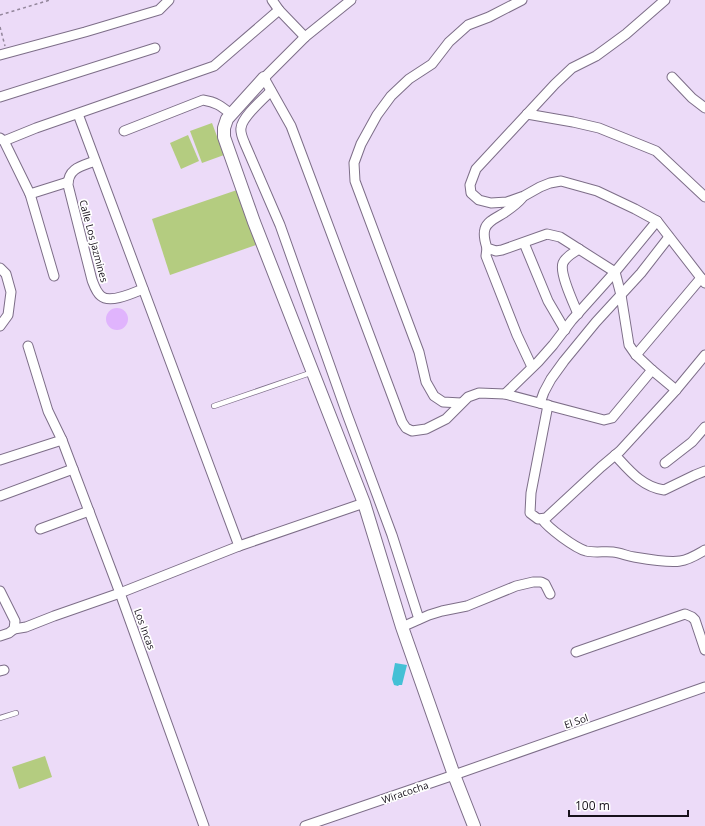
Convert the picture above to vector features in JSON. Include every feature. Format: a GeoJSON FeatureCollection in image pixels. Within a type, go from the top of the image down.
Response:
{"type":"FeatureCollection","features":[{"type":"Feature","properties":{"kind":"street"},"geometry":{"type":"LineString","coordinates":[[4,54],[159,10],[169,0]]}},
{"type":"Feature","properties":{"kind":"street"},"geometry":{"type":"LineString","coordinates":[[272,0],[278,10],[305,37]]}},
{"type":"Feature","properties":{"kind":"street"},"geometry":{"type":"LineString","coordinates":[[351,0],[305,37],[264,78],[227,119],[224,128],[224,137],[254,222],[364,503],[402,627],[454,775],[474,826]]}},
{"type":"Feature","properties":{"kind":"street"},"geometry":{"type":"LineString","coordinates":[[461,403],[443,402],[434,396],[426,382],[419,352],[355,181],[354,163],[361,144],[377,115],[391,96],[409,79],[432,64],[449,42],[468,25],[489,17],[522,0]]}},
{"type":"Feature","properties":{"kind":"street"},"geometry":{"type":"LineString","coordinates":[[636,355],[703,280],[657,221],[597,191],[561,181],[550,182],[524,196],[507,202],[491,203],[479,200],[471,193],[470,185],[476,169],[555,84],[572,68],[596,56],[626,34],[665,0]]}},
{"type":"Feature","properties":{"kind":"street"},"geometry":{"type":"LineString","coordinates":[[54,276],[30,194],[2,140],[214,66],[278,10]]}},
{"type":"Feature","properties":{"kind":"street"},"geometry":{"type":"LineString","coordinates":[[0,97],[155,48]]}},
{"type":"Feature","properties":{"kind":"street"},"geometry":{"type":"LineString","coordinates":[[672,77],[692,98],[705,108]]}},
{"type":"Feature","properties":{"kind":"street"},"geometry":{"type":"LineString","coordinates":[[264,78],[292,126],[402,422],[406,428],[412,431],[426,429],[446,419],[468,397],[479,393],[505,394],[604,420],[612,418],[652,370]]}},
{"type":"Feature","properties":{"kind":"street"},"geometry":{"type":"LineString","coordinates":[[271,91],[244,119],[241,126],[241,131],[245,144],[280,225],[347,414],[392,535],[419,619]]}},
{"type":"Feature","properties":{"kind":"street"},"geometry":{"type":"LineString","coordinates":[[124,131],[203,100],[213,101],[231,114]]}},
{"type":"Feature","properties":{"kind":"street"},"geometry":{"type":"LineString","coordinates":[[78,114],[239,546]]}},
{"type":"Feature","properties":{"kind":"street"},"geometry":{"type":"LineString","coordinates":[[527,114],[599,128],[656,152],[705,197]]}},
{"type":"Feature","properties":{"kind":"street"},"geometry":{"type":"LineString","coordinates":[[30,194],[68,182],[70,176],[77,168],[95,161]]}},
{"type":"Feature","properties":{"kind":"street","name":"Calle Los Jazmines"},"geometry":{"type":"LineString","coordinates":[[68,182],[90,272],[96,290],[101,297],[115,299],[143,289]]}},
{"type":"Feature","properties":{"kind":"street"},"geometry":{"type":"LineString","coordinates":[[524,196],[517,203],[489,222],[485,227],[484,233],[487,248],[486,256],[517,335],[532,367]]}},
{"type":"Feature","properties":{"kind":"street"},"geometry":{"type":"LineString","coordinates":[[505,394],[553,345],[657,221]]}},
{"type":"Feature","properties":{"kind":"street"},"geometry":{"type":"LineString","coordinates":[[487,248],[496,251],[502,250],[547,234],[560,237],[615,272],[621,295],[629,345],[636,355],[676,390]]}},
{"type":"Feature","properties":{"kind":"street"},"geometry":{"type":"LineString","coordinates":[[669,237],[641,273],[596,322],[551,379],[544,392],[544,404],[531,493],[530,513],[538,519],[546,518],[600,467],[620,451],[676,390],[705,355]]}},
{"type":"Feature","properties":{"kind":"street"},"geometry":{"type":"LineString","coordinates":[[524,243],[548,301],[565,330]]}},
{"type":"Feature","properties":{"kind":"street"},"geometry":{"type":"LineString","coordinates":[[578,314],[562,269],[563,263],[570,254],[579,249]]}},
{"type":"Feature","properties":{"kind":"street"},"geometry":{"type":"LineString","coordinates":[[0,268],[6,274],[12,292],[8,315],[0,326]]}},
{"type":"Feature","properties":{"kind":"street","name":"Los Incas"},"geometry":{"type":"LineString","coordinates":[[28,346],[48,411],[62,440],[120,593],[204,826]]}},
{"type":"Feature","properties":{"kind":"street"},"geometry":{"type":"LineString","coordinates":[[665,463],[692,442],[705,427]]}},
{"type":"Feature","properties":{"kind":"street"},"geometry":{"type":"LineString","coordinates":[[0,460],[62,440]]}},
{"type":"Feature","properties":{"kind":"street"},"geometry":{"type":"LineString","coordinates":[[615,455],[637,478],[658,490],[664,490],[695,475],[705,472]]}},
{"type":"Feature","properties":{"kind":"street"},"geometry":{"type":"LineString","coordinates":[[0,496],[73,469]]}},
{"type":"Feature","properties":{"kind":"street"},"geometry":{"type":"LineString","coordinates":[[0,636],[9,633],[14,629],[26,627],[120,593],[239,546],[364,503]]}},
{"type":"Feature","properties":{"kind":"street"},"geometry":{"type":"LineString","coordinates":[[40,529],[89,511]]}},
{"type":"Feature","properties":{"kind":"street"},"geometry":{"type":"LineString","coordinates":[[542,519],[553,531],[571,544],[585,551],[613,552],[634,557],[672,562],[682,561],[705,550]]}},
{"type":"Feature","properties":{"kind":"street"},"geometry":{"type":"LineString","coordinates":[[402,627],[442,611],[467,606],[516,586],[533,582],[541,582],[545,584],[550,594]]}},
{"type":"Feature","properties":{"kind":"street"},"geometry":{"type":"LineString","coordinates":[[0,591],[15,622],[14,629]]}},
{"type":"Feature","properties":{"kind":"street"},"geometry":{"type":"LineString","coordinates":[[576,652],[685,614],[690,615],[695,620],[705,650]]}},
{"type":"Feature","properties":{"kind":"street","name":"El Sol"},"geometry":{"type":"LineString","coordinates":[[454,775],[705,687]]}},
{"type":"Feature","properties":{"kind":"street","name":"Wiracocha"},"geometry":{"type":"LineString","coordinates":[[305,826],[454,775]]}},
{"type":"Feature","properties":{"kind":"lane"},"geometry":{"type":"LineString","coordinates":[[214,406],[313,372]]}},
{"type":"Feature","properties":{"kind":"lane"},"geometry":{"type":"LineString","coordinates":[[0,718],[16,713]]}},
{"type":"Feature","properties":{"kind":"path"},"geometry":{"type":"LineString","coordinates":[[0,15],[50,0]]}},
{"type":"Feature","properties":{"kind":"path"},"geometry":{"type":"LineString","coordinates":[[0,27],[4,54]]}},
{"type":"Feature","properties":{"kind":"green space"},"geometry":{"type":"Polygon","coordinates":[[[212,123],[224,155],[202,163],[190,131],[212,123]]]}},
{"type":"Feature","properties":{"kind":"green space"},"geometry":{"type":"Polygon","coordinates":[[[188,135],[199,161],[181,169],[170,143],[188,135]]]}},
{"type":"Feature","properties":{"kind":"green space"},"geometry":{"type":"Polygon","coordinates":[[[237,190],[256,245],[170,275],[152,219],[237,190]]]}},
{"type":"Feature","properties":{"kind":"green space"},"geometry":{"type":"Polygon","coordinates":[[[45,756],[52,777],[19,789],[12,767],[45,756]]]}},
{"type":"Feature","properties":{"kind":"water"},"geometry":{"type":"Polygon","coordinates":[[[395,663],[407,665],[402,685],[398,686],[394,685],[392,679],[395,663]]]}},
{"type":"Feature","properties":{"kind":"building"},"geometry":{"type":"Polygon","coordinates":[[[117,308],[125,311],[128,319],[125,327],[117,330],[109,327],[106,319],[109,311],[117,308]]]}}]}
